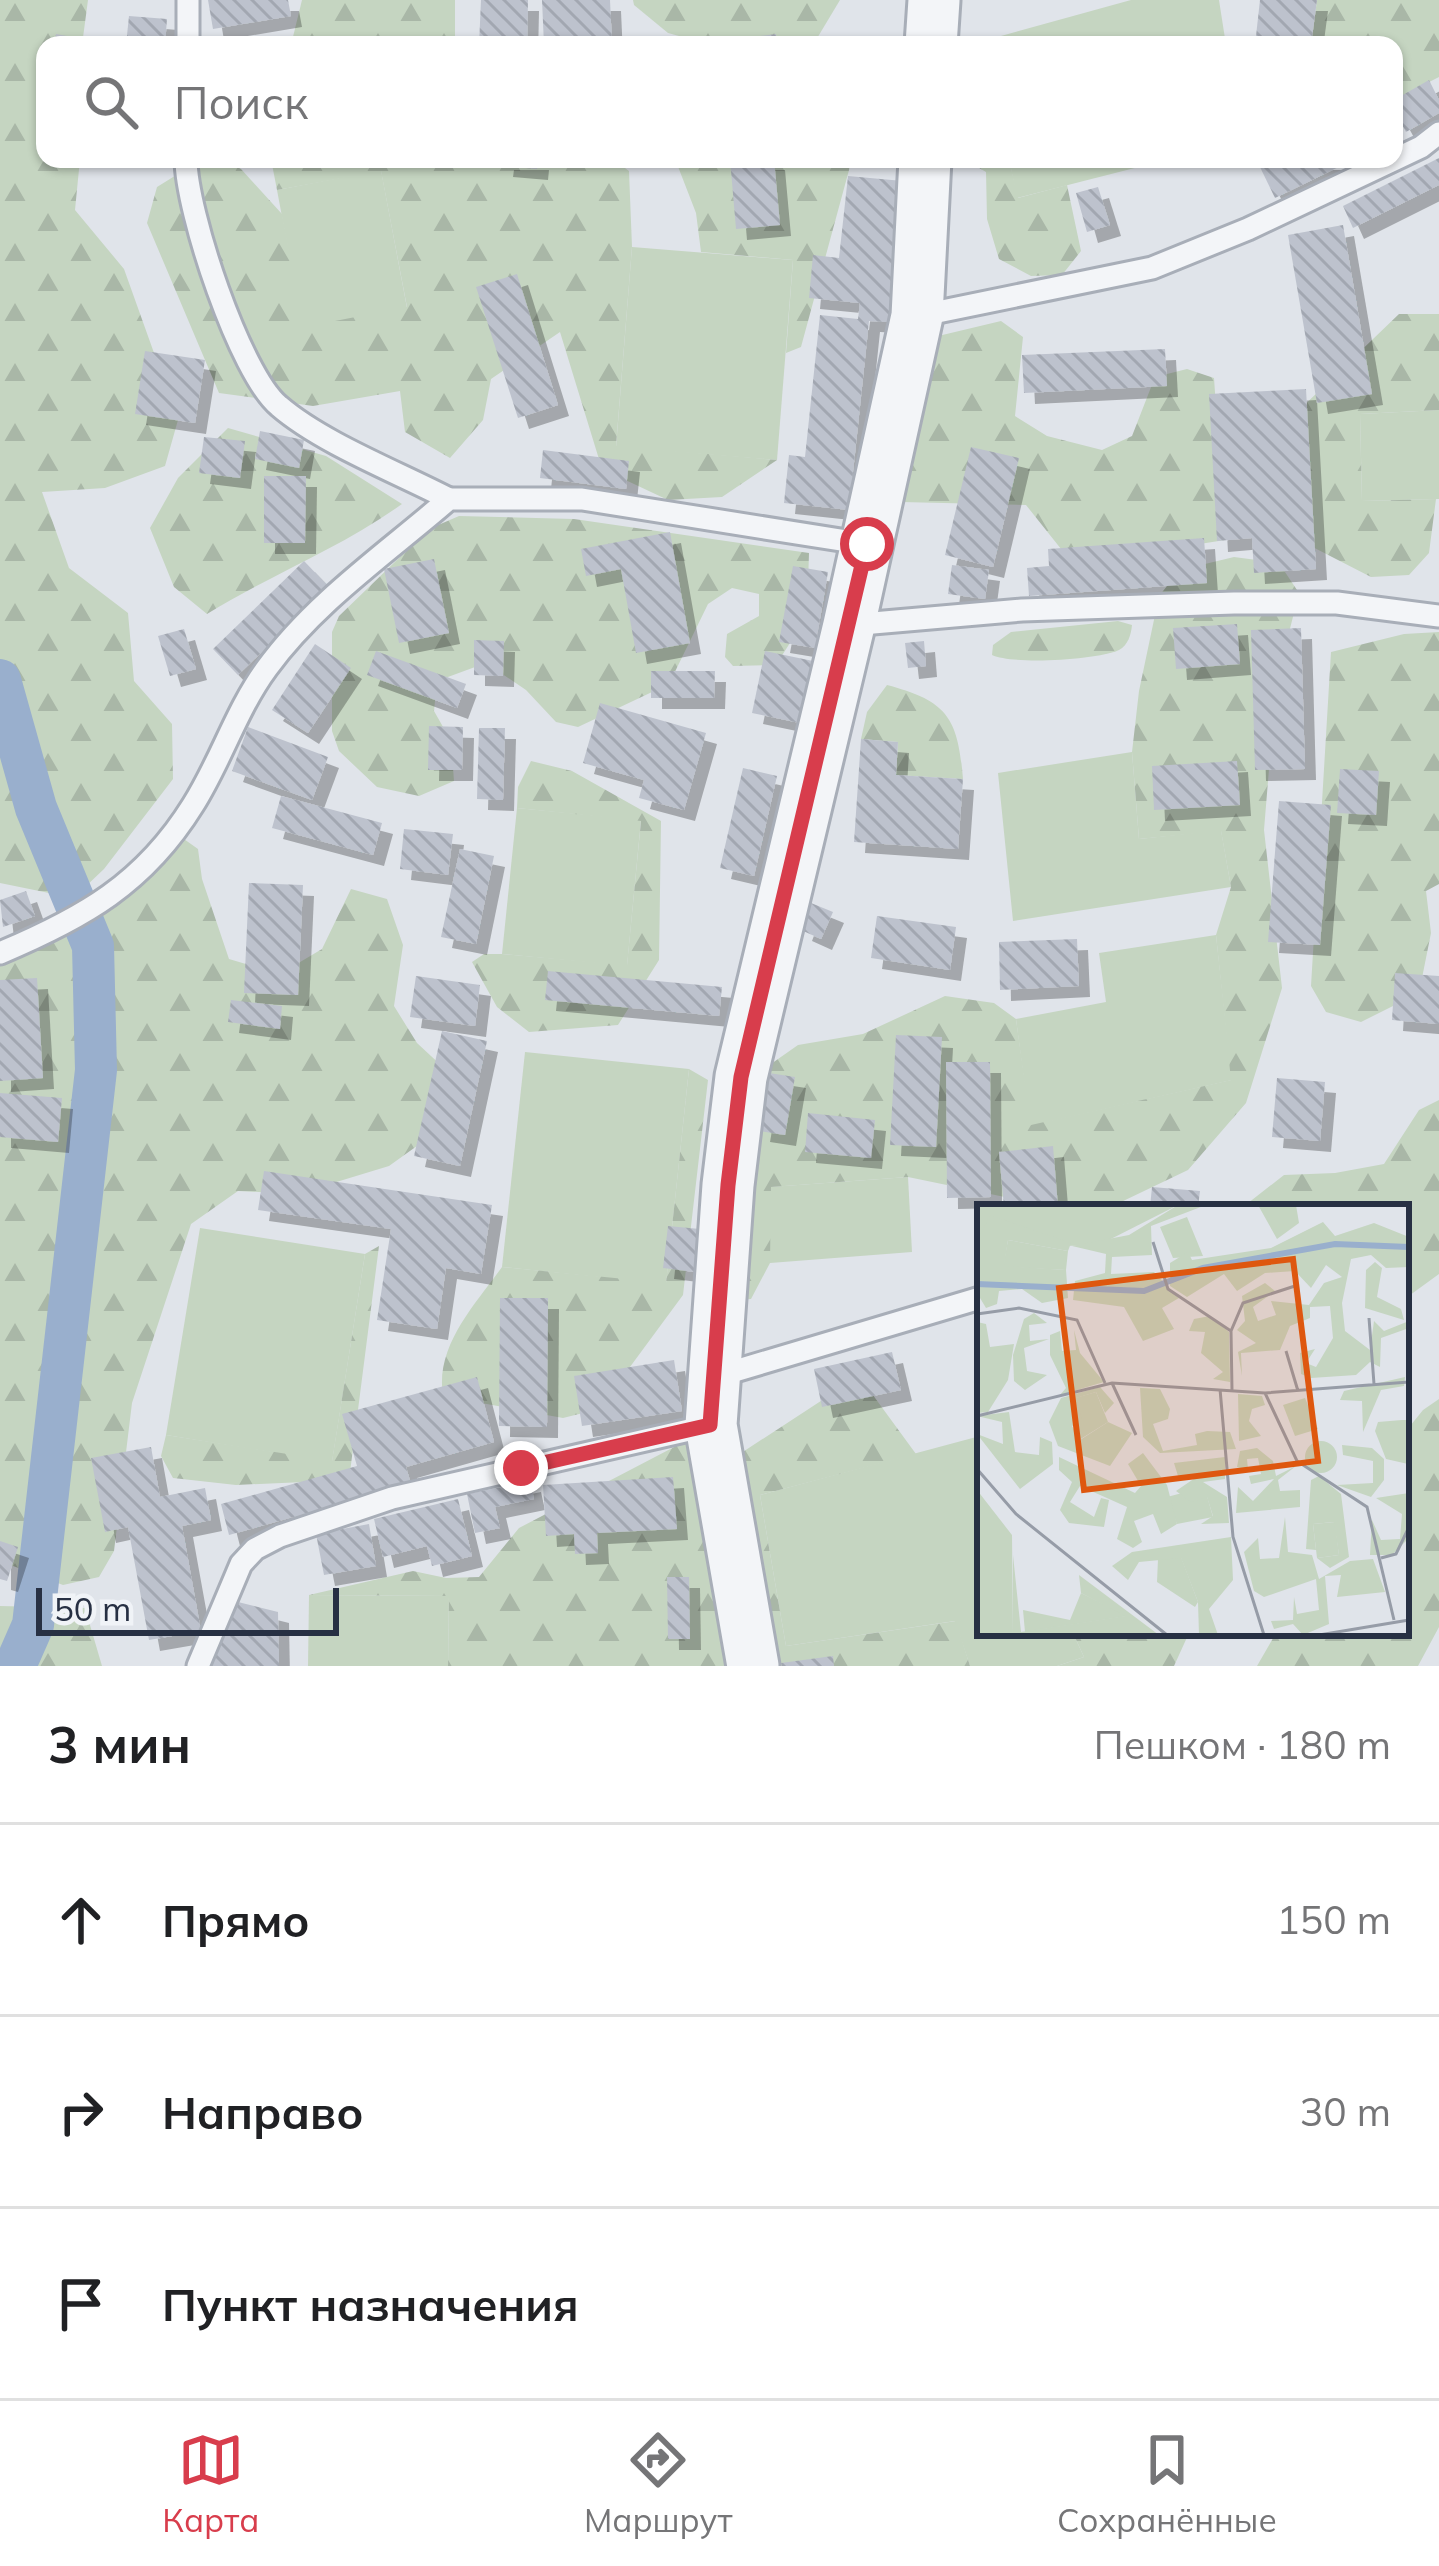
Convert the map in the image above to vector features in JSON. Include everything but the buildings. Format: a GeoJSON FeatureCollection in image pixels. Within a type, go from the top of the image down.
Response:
{"type":"FeatureCollection","features":[{"type":"Feature","properties":{"kind":"street"},"geometry":{"type":"LineString","coordinates":[[932,36],[934,0]]}},
{"type":"Feature","properties":{"kind":"street"},"geometry":{"type":"LineString","coordinates":[[753,1666],[711,1401],[741,1077],[850,626],[917,316],[925,168]]}},
{"type":"Feature","properties":{"kind":"lane"},"geometry":{"type":"LineString","coordinates":[[188,0],[188,36]]}},
{"type":"Feature","properties":{"kind":"lane"},"geometry":{"type":"LineString","coordinates":[[1403,156],[1439,133]]}},
{"type":"Feature","properties":{"kind":"lane"},"geometry":{"type":"LineString","coordinates":[[188,168],[202,251],[264,392],[299,421],[449,499],[582,500],[867,544]]}},
{"type":"Feature","properties":{"kind":"lane"},"geometry":{"type":"LineString","coordinates":[[917,316],[1151,268],[1247,230],[1377,168]]}},
{"type":"Feature","properties":{"kind":"lane"},"geometry":{"type":"LineString","coordinates":[[0,953],[105,902],[146,865],[194,805],[234,720],[266,669],[299,629],[449,499]]}},
{"type":"Feature","properties":{"kind":"lane"},"geometry":{"type":"LineString","coordinates":[[850,626],[1022,610],[1234,602],[1337,603],[1439,616]]}},
{"type":"Feature","properties":{"kind":"lane"},"geometry":{"type":"LineString","coordinates":[[198,1666],[241,1564],[255,1549],[280,1536],[711,1401],[977,1299]]}},
{"type":"Feature","properties":{"kind":"green space"},"geometry":{"type":"Polygon","coordinates":[[[0,0],[88,0],[83,36],[36,36],[36,168],[79,168],[75,210],[124,269],[178,420],[165,466],[105,488],[42,492],[69,568],[128,613],[134,681],[172,724],[173,779],[84,888],[49,893],[0,883],[0,0]]]}},
{"type":"Feature","properties":{"kind":"green space"},"geometry":{"type":"Polygon","coordinates":[[[302,0],[455,0],[455,36],[293,36],[302,0]]]}},
{"type":"Feature","properties":{"kind":"green space"},"geometry":{"type":"Polygon","coordinates":[[[633,0],[840,0],[818,36],[679,36],[668,33],[633,0]]]}},
{"type":"Feature","properties":{"kind":"green space"},"geometry":{"type":"Polygon","coordinates":[[[1131,0],[1219,0],[1225,36],[1001,36],[1131,0]]]}},
{"type":"Feature","properties":{"kind":"green space"},"geometry":{"type":"Polygon","coordinates":[[[1317,0],[1439,0],[1439,77],[1403,95],[1403,36],[1312,36],[1317,0]]]}},
{"type":"Feature","properties":{"kind":"green space"},"geometry":{"type":"Polygon","coordinates":[[[188,168],[241,169],[282,214],[304,327],[407,307],[381,171],[277,190],[273,168],[625,168],[629,171],[632,247],[616,446],[777,460],[722,497],[668,500],[602,469],[560,332],[491,379],[483,420],[450,458],[405,432],[400,391],[313,406],[219,393],[147,223],[157,187],[188,168]]]}},
{"type":"Feature","properties":{"kind":"green space"},"geometry":{"type":"Polygon","coordinates":[[[679,168],[850,168],[801,347],[786,353],[793,260],[701,252],[696,213],[679,168]]]}},
{"type":"Feature","properties":{"kind":"green space"},"geometry":{"type":"Polygon","coordinates":[[[979,168],[1011,168],[1018,198],[1067,185],[1081,251],[1062,275],[1031,276],[999,259],[987,219],[986,172],[979,168]]]}},
{"type":"Feature","properties":{"kind":"green space"},"geometry":{"type":"Polygon","coordinates":[[[1011,168],[1135,168],[1017,198],[1011,168]]]}},
{"type":"Feature","properties":{"kind":"green space"},"geometry":{"type":"Polygon","coordinates":[[[381,170],[407,308],[303,328],[277,190],[381,170]]]}},
{"type":"Feature","properties":{"kind":"green space"},"geometry":{"type":"Polygon","coordinates":[[[632,247],[793,260],[777,460],[616,447],[632,247]]]}},
{"type":"Feature","properties":{"kind":"green space"},"geometry":{"type":"Polygon","coordinates":[[[1399,314],[1439,314],[1439,410],[1360,414],[1362,501],[1436,499],[1429,553],[1409,575],[1371,577],[1299,540],[1294,415],[1399,314]]]}},
{"type":"Feature","properties":{"kind":"green space"},"geometry":{"type":"Polygon","coordinates":[[[1001,321],[1023,337],[1015,416],[1047,436],[1102,450],[1132,436],[1155,377],[1187,369],[1214,378],[1225,540],[1073,564],[1026,505],[901,502],[934,337],[1001,321]]]}},
{"type":"Feature","properties":{"kind":"green space"},"geometry":{"type":"Polygon","coordinates":[[[1439,410],[1439,499],[1362,501],[1360,414],[1439,410]]]}},
{"type":"Feature","properties":{"kind":"green space"},"geometry":{"type":"Polygon","coordinates":[[[228,428],[326,456],[402,504],[207,614],[174,587],[150,528],[178,478],[228,428]]]}},
{"type":"Feature","properties":{"kind":"green space"},"geometry":{"type":"Polygon","coordinates":[[[459,516],[574,519],[809,553],[807,616],[776,665],[733,666],[725,657],[727,634],[759,616],[759,594],[732,588],[708,604],[669,684],[578,727],[556,722],[526,690],[486,663],[437,681],[434,711],[451,741],[454,781],[419,796],[377,787],[339,751],[332,731],[332,632],[339,616],[429,529],[459,516]]]}},
{"type":"Feature","properties":{"kind":"green space"},"geometry":{"type":"Polygon","coordinates":[[[1234,557],[1279,563],[1299,593],[1276,684],[1264,830],[1282,988],[1246,1103],[1188,1170],[1119,1203],[1038,1204],[908,1177],[771,1187],[770,1263],[751,1299],[737,1300],[758,1073],[798,1045],[863,1034],[945,996],[994,1003],[1016,1019],[1031,1125],[1231,1080],[1216,935],[1231,887],[1221,831],[1139,839],[1132,752],[1139,691],[1159,596],[1180,570],[1234,557]]]}},
{"type":"Feature","properties":{"kind":"green space"},"geometry":{"type":"Polygon","coordinates":[[[1118,621],[1132,625],[1130,636],[1122,648],[1108,653],[1036,660],[992,655],[993,645],[1011,632],[1118,621]]]}},
{"type":"Feature","properties":{"kind":"green space"},"geometry":{"type":"Polygon","coordinates":[[[1439,632],[1439,884],[1426,891],[1431,933],[1419,993],[1361,1022],[1326,1012],[1311,986],[1331,652],[1404,634],[1439,632]]]}},
{"type":"Feature","properties":{"kind":"green space"},"geometry":{"type":"Polygon","coordinates":[[[887,685],[923,698],[946,715],[957,740],[963,779],[896,775],[898,742],[861,739],[867,712],[887,685]]]}},
{"type":"Feature","properties":{"kind":"green space"},"geometry":{"type":"Polygon","coordinates":[[[1132,752],[1139,839],[1221,830],[1231,887],[1013,921],[998,773],[1132,752]]]}},
{"type":"Feature","properties":{"kind":"green space"},"geometry":{"type":"Polygon","coordinates":[[[531,761],[572,771],[661,821],[659,960],[618,1025],[529,1032],[497,1007],[472,962],[484,954],[502,954],[627,965],[641,821],[517,808],[518,787],[531,761]]]}},
{"type":"Feature","properties":{"kind":"green space"},"geometry":{"type":"Polygon","coordinates":[[[517,808],[641,820],[627,966],[502,954],[517,808]]]}},
{"type":"Feature","properties":{"kind":"green space"},"geometry":{"type":"Polygon","coordinates":[[[174,832],[198,849],[202,879],[229,959],[280,974],[322,949],[351,889],[387,899],[403,945],[394,1006],[417,1043],[459,1082],[449,1123],[389,1166],[297,1194],[238,1191],[191,1224],[132,1403],[114,1551],[99,1577],[63,1585],[0,1561],[0,953],[55,930],[174,832]]]}},
{"type":"Feature","properties":{"kind":"green space"},"geometry":{"type":"Polygon","coordinates":[[[1216,935],[1232,1080],[1030,1126],[1016,1019],[1106,1002],[1099,953],[1216,935]]]}},
{"type":"Feature","properties":{"kind":"green space"},"geometry":{"type":"Polygon","coordinates":[[[525,1052],[689,1069],[666,1284],[502,1267],[525,1052]]]}},
{"type":"Feature","properties":{"kind":"green space"},"geometry":{"type":"Polygon","coordinates":[[[689,1069],[708,1080],[683,1295],[599,1409],[563,1418],[443,1396],[442,1378],[451,1343],[502,1267],[666,1283],[689,1069]]]}},
{"type":"Feature","properties":{"kind":"green space"},"geometry":{"type":"Polygon","coordinates":[[[1439,1100],[1439,1274],[1409,1296],[1409,1204],[1247,1204],[1284,1175],[1384,1164],[1419,1110],[1439,1100]]]}},
{"type":"Feature","properties":{"kind":"green space"},"geometry":{"type":"Polygon","coordinates":[[[908,1177],[912,1252],[770,1263],[770,1187],[908,1177]]]}},
{"type":"Feature","properties":{"kind":"green space"},"geometry":{"type":"Polygon","coordinates":[[[200,1228],[365,1254],[332,1462],[166,1435],[200,1228]]]}},
{"type":"Feature","properties":{"kind":"green space"},"geometry":{"type":"Polygon","coordinates":[[[379,1246],[349,1480],[236,1485],[173,1478],[161,1456],[166,1435],[332,1461],[365,1254],[379,1246]]]}},
{"type":"Feature","properties":{"kind":"green space"},"geometry":{"type":"Polygon","coordinates":[[[859,1376],[916,1454],[760,1495],[786,1646],[956,1621],[970,1666],[763,1666],[729,1461],[859,1376]]]}},
{"type":"Feature","properties":{"kind":"green space"},"geometry":{"type":"Polygon","coordinates":[[[1439,1399],[1439,1627],[1418,1666],[1257,1666],[1274,1636],[1409,1636],[1409,1427],[1439,1399]]]}},
{"type":"Feature","properties":{"kind":"green space"},"geometry":{"type":"Polygon","coordinates":[[[699,1434],[741,1666],[448,1666],[449,1596],[309,1595],[413,1571],[446,1578],[479,1577],[519,1528],[699,1434]]]}},
{"type":"Feature","properties":{"kind":"green space"},"geometry":{"type":"Polygon","coordinates":[[[977,1437],[977,1636],[1074,1636],[1084,1657],[1057,1666],[970,1666],[955,1621],[786,1646],[760,1495],[977,1437]]]}},
{"type":"Feature","properties":{"kind":"green space"},"geometry":{"type":"Polygon","coordinates":[[[309,1595],[449,1596],[448,1666],[308,1666],[309,1595]]]}},
{"type":"Feature","properties":{"kind":"green space"},"geometry":{"type":"Polygon","coordinates":[[[0,1606],[85,1608],[102,1666],[0,1666],[0,1606]]]}},
{"type":"Feature","properties":{"kind":"green space"},"geometry":{"type":"Polygon","coordinates":[[[1074,1636],[1188,1636],[1174,1666],[1057,1666],[1084,1657],[1074,1636]]]}},
{"type":"Feature","properties":{"kind":"waterway"},"geometry":{"type":"LineString","coordinates":[[0,680],[36,808],[93,946],[96,1070],[33,1625],[15,1666]]}},
{"type":"Feature","properties":{"kind":"route"},"geometry":{"type":"LineString","coordinates":[[521,1468],[710,1425],[741,1077],[867,544]]}}]}
